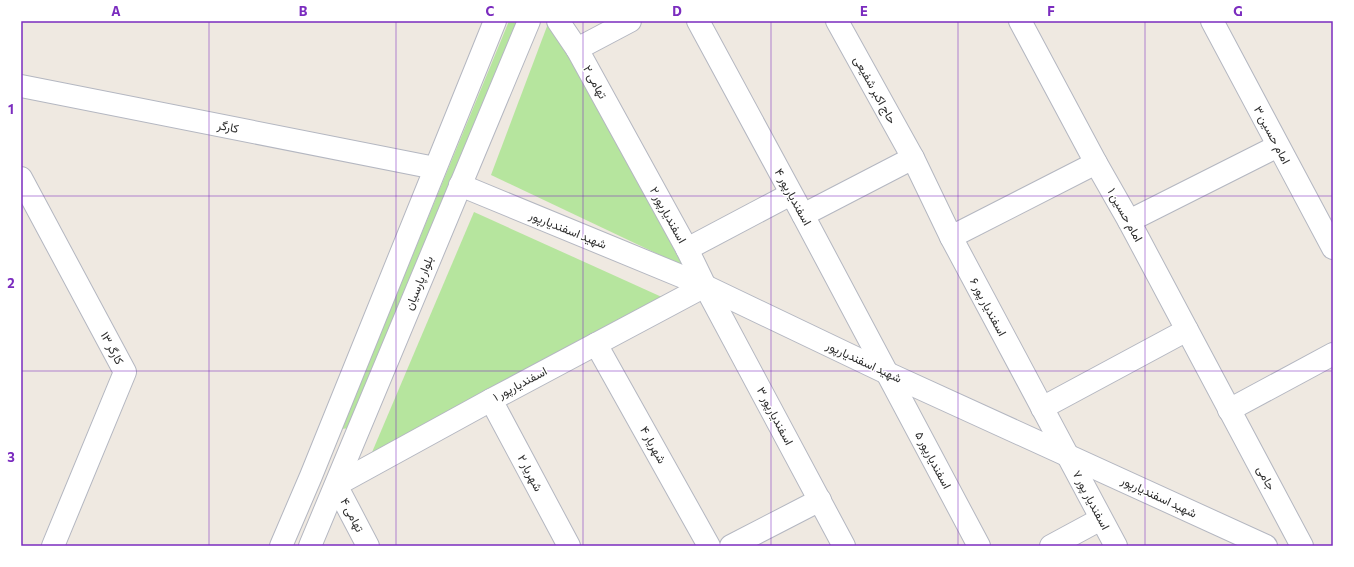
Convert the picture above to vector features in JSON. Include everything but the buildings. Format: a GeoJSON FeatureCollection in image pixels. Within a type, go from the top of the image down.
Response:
{"type":"FeatureCollection","features":[{"type":"Feature","properties":{"kind":"street"},"geometry":{"type":"LineString","coordinates":[[283,540],[311,476],[495,21]]}},
{"type":"Feature","properties":{"kind":"street","name":"بلوار پارسیان"},"geometry":{"type":"LineString","coordinates":[[310,544],[529,21]]}},
{"type":"Feature","properties":{"kind":"street","name":"تهامی ۲"},"geometry":{"type":"LineString","coordinates":[[558,21],[577,49],[629,145]]}},
{"type":"Feature","properties":{"kind":"street"},"geometry":{"type":"LineString","coordinates":[[577,49],[630,21]]}},
{"type":"Feature","properties":{"kind":"street","name":"اسفندیارپور ۴"},"geometry":{"type":"LineString","coordinates":[[698,21],[887,373]]}},
{"type":"Feature","properties":{"kind":"street","name":"حاج اکبر شفیعی"},"geometry":{"type":"LineString","coordinates":[[837,21],[913,158]]}},
{"type":"Feature","properties":{"kind":"street","name":"امام حسین ۱"},"geometry":{"type":"LineString","coordinates":[[1020,21],[1096,163],[1129,221],[1229,410]]}},
{"type":"Feature","properties":{"kind":"street","name":"امام حسین ۳"},"geometry":{"type":"LineString","coordinates":[[1212,21],[1333,247]]}},
{"type":"Feature","properties":{"kind":"street","name":"کارگر"},"geometry":{"type":"LineString","coordinates":[[21,86],[435,168]]}},
{"type":"Feature","properties":{"kind":"street","name":"اسفندیارپور ۲"},"geometry":{"type":"LineString","coordinates":[[629,145],[687,249],[705,286]]}},
{"type":"Feature","properties":{"kind":"street"},"geometry":{"type":"LineString","coordinates":[[1129,221],[1278,146]]}},
{"type":"Feature","properties":{"kind":"street"},"geometry":{"type":"LineString","coordinates":[[803,215],[913,158]]}},
{"type":"Feature","properties":{"kind":"street","name":"اسفندیار پور ۶"},"geometry":{"type":"LineString","coordinates":[[913,158],[951,237],[1067,455]]}},
{"type":"Feature","properties":{"kind":"street"},"geometry":{"type":"LineString","coordinates":[[951,237],[1096,163]]}},
{"type":"Feature","properties":{"kind":"street","name":"کارگر ۱۳"},"geometry":{"type":"LineString","coordinates":[[21,178],[125,372],[52,546]]}},
{"type":"Feature","properties":{"kind":"street","name":"شهید اسفندیارپور"},"geometry":{"type":"LineString","coordinates":[[460,185],[705,286],[887,373],[1266,546]]}},
{"type":"Feature","properties":{"kind":"street"},"geometry":{"type":"LineString","coordinates":[[687,249],[791,194]]}},
{"type":"Feature","properties":{"kind":"street","name":"اسفندیارپور ۱"},"geometry":{"type":"LineString","coordinates":[[336,485],[491,400],[705,286]]}},
{"type":"Feature","properties":{"kind":"street","name":"اسفندیارپور ۳"},"geometry":{"type":"LineString","coordinates":[[705,286],[844,546]]}},
{"type":"Feature","properties":{"kind":"street"},"geometry":{"type":"LineString","coordinates":[[1042,408],[1187,330]]}},
{"type":"Feature","properties":{"kind":"street","name":"شهریار ۴"},"geometry":{"type":"LineString","coordinates":[[596,344],[709,546]]}},
{"type":"Feature","properties":{"kind":"street"},"geometry":{"type":"LineString","coordinates":[[1229,410],[1333,354]]}},
{"type":"Feature","properties":{"kind":"street","name":"اسفندیارپور ۵"},"geometry":{"type":"LineString","coordinates":[[887,373],[979,546]]}},
{"type":"Feature","properties":{"kind":"street","name":"شهریار ۲"},"geometry":{"type":"LineString","coordinates":[[491,400],[569,546]]}},
{"type":"Feature","properties":{"kind":"street","name":"جامی"},"geometry":{"type":"LineString","coordinates":[[1229,410],[1302,546]]}},
{"type":"Feature","properties":{"kind":"street"},"geometry":{"type":"LineString","coordinates":[[332,422],[334,436],[343,440],[358,431]]}},
{"type":"Feature","properties":{"kind":"street","name":"اسفندیار پور ۷"},"geometry":{"type":"LineString","coordinates":[[1067,455],[1116,546]]}},
{"type":"Feature","properties":{"kind":"street"},"geometry":{"type":"LineString","coordinates":[[311,476],[336,485]]}},
{"type":"Feature","properties":{"kind":"street","name":"تهامی ۴"},"geometry":{"type":"LineString","coordinates":[[336,485],[368,546]]}},
{"type":"Feature","properties":{"kind":"street"},"geometry":{"type":"LineString","coordinates":[[731,546],[820,500]]}},
{"type":"Feature","properties":{"kind":"street"},"geometry":{"type":"LineString","coordinates":[[1051,546],[1101,519]]}},
{"type":"Feature","properties":{"kind":"street"},"geometry":{"type":"LineString","coordinates":[[283,540],[299,526],[306,528],[310,544]]}},
{"type":"Feature","properties":{"kind":"green space"},"geometry":{"type":"Polygon","coordinates":[[[509,21],[518,21],[350,428],[341,429],[509,21]]]}},
{"type":"Feature","properties":{"kind":"green space"},"geometry":{"type":"Polygon","coordinates":[[[549,21],[557,21],[683,266],[491,175],[549,21]]]}},
{"type":"Feature","properties":{"kind":"green space"},"geometry":{"type":"Polygon","coordinates":[[[474,212],[664,298],[370,457],[474,212]]]}}]}
